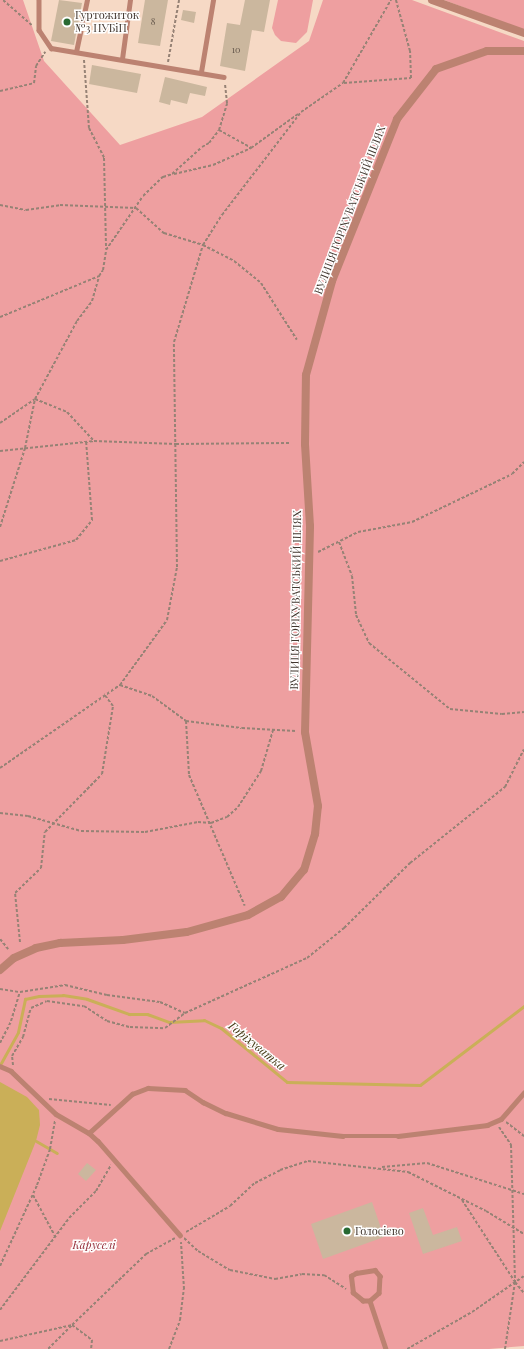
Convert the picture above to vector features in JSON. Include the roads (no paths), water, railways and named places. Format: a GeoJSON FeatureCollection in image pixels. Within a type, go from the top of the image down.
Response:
{"type":"FeatureCollection","features":[{"type":"Feature","properties":{"kind":"street"},"geometry":{"type":"LineString","coordinates":[[432,0],[524,33]]}},
{"type":"Feature","properties":{"kind":"street","name":"ВУЛИЦЯ ГОРІХУВАТСЬКИЙ ШЛЯХ"},"geometry":{"type":"LineString","coordinates":[[0,970],[14,958],[54,944],[123,940],[187,932],[248,915],[282,897],[304,870],[315,834],[318,806],[305,732],[308,557],[310,526],[304,444],[306,375],[332,281],[397,119],[436,69],[487,51],[524,51]]}},
{"type":"Feature","properties":{"kind":"lane"},"geometry":{"type":"LineString","coordinates":[[39,0],[39,30],[51,48],[167,66],[224,77]]}},
{"type":"Feature","properties":{"kind":"lane"},"geometry":{"type":"LineString","coordinates":[[76,52],[87,0]]}},
{"type":"Feature","properties":{"kind":"lane"},"geometry":{"type":"LineString","coordinates":[[122,59],[130,0]]}},
{"type":"Feature","properties":{"kind":"lane"},"geometry":{"type":"LineString","coordinates":[[201,72],[213,0]]}},
{"type":"Feature","properties":{"kind":"lane"},"geometry":{"type":"LineString","coordinates":[[0,1066],[16,1076],[56,1114],[89,1132],[180,1235]]}},
{"type":"Feature","properties":{"kind":"lane"},"geometry":{"type":"LineString","coordinates":[[89,1132],[132,1094],[148,1088],[185,1090],[203,1102],[242,1119],[278,1129],[343,1136],[419,1136],[464,1130],[501,1119],[524,1093]]}},
{"type":"Feature","properties":{"kind":"lane"},"geometry":{"type":"LineString","coordinates":[[377,1272],[381,1287],[375,1298],[370,1301],[363,1301],[353,1293],[350,1279],[353,1274],[377,1272]]}},
{"type":"Feature","properties":{"kind":"lane"},"geometry":{"type":"LineString","coordinates":[[370,1301],[386,1349]]}},
{"type":"Feature","properties":{"kind":"waterway","name":"Горіхуватка"},"geometry":{"type":"LineString","coordinates":[[1,1063],[18,1032],[25,999],[39,996],[63,995],[87,999],[129,1014],[147,1014],[169,1022],[204,1020],[221,1028],[287,1082],[420,1085],[524,1006]]}},
{"type":"Feature","properties":{"kind":"waterway"},"geometry":{"type":"LineString","coordinates":[[36,1141],[57,1153]]}},
{"type":"Feature","properties":{"kind":"place","name":"Гуртожиток №3 НУБіП"},"geometry":{"type":"Point","coordinates":[67,22]}},
{"type":"Feature","properties":{"kind":"place","name":"Голосієво"},"geometry":{"type":"Point","coordinates":[347,1231]}},
{"type":"Feature","properties":{"kind":"park label","name":"Каруселі"},"geometry":{"type":"Point","coordinates":[94,1245]}}]}
